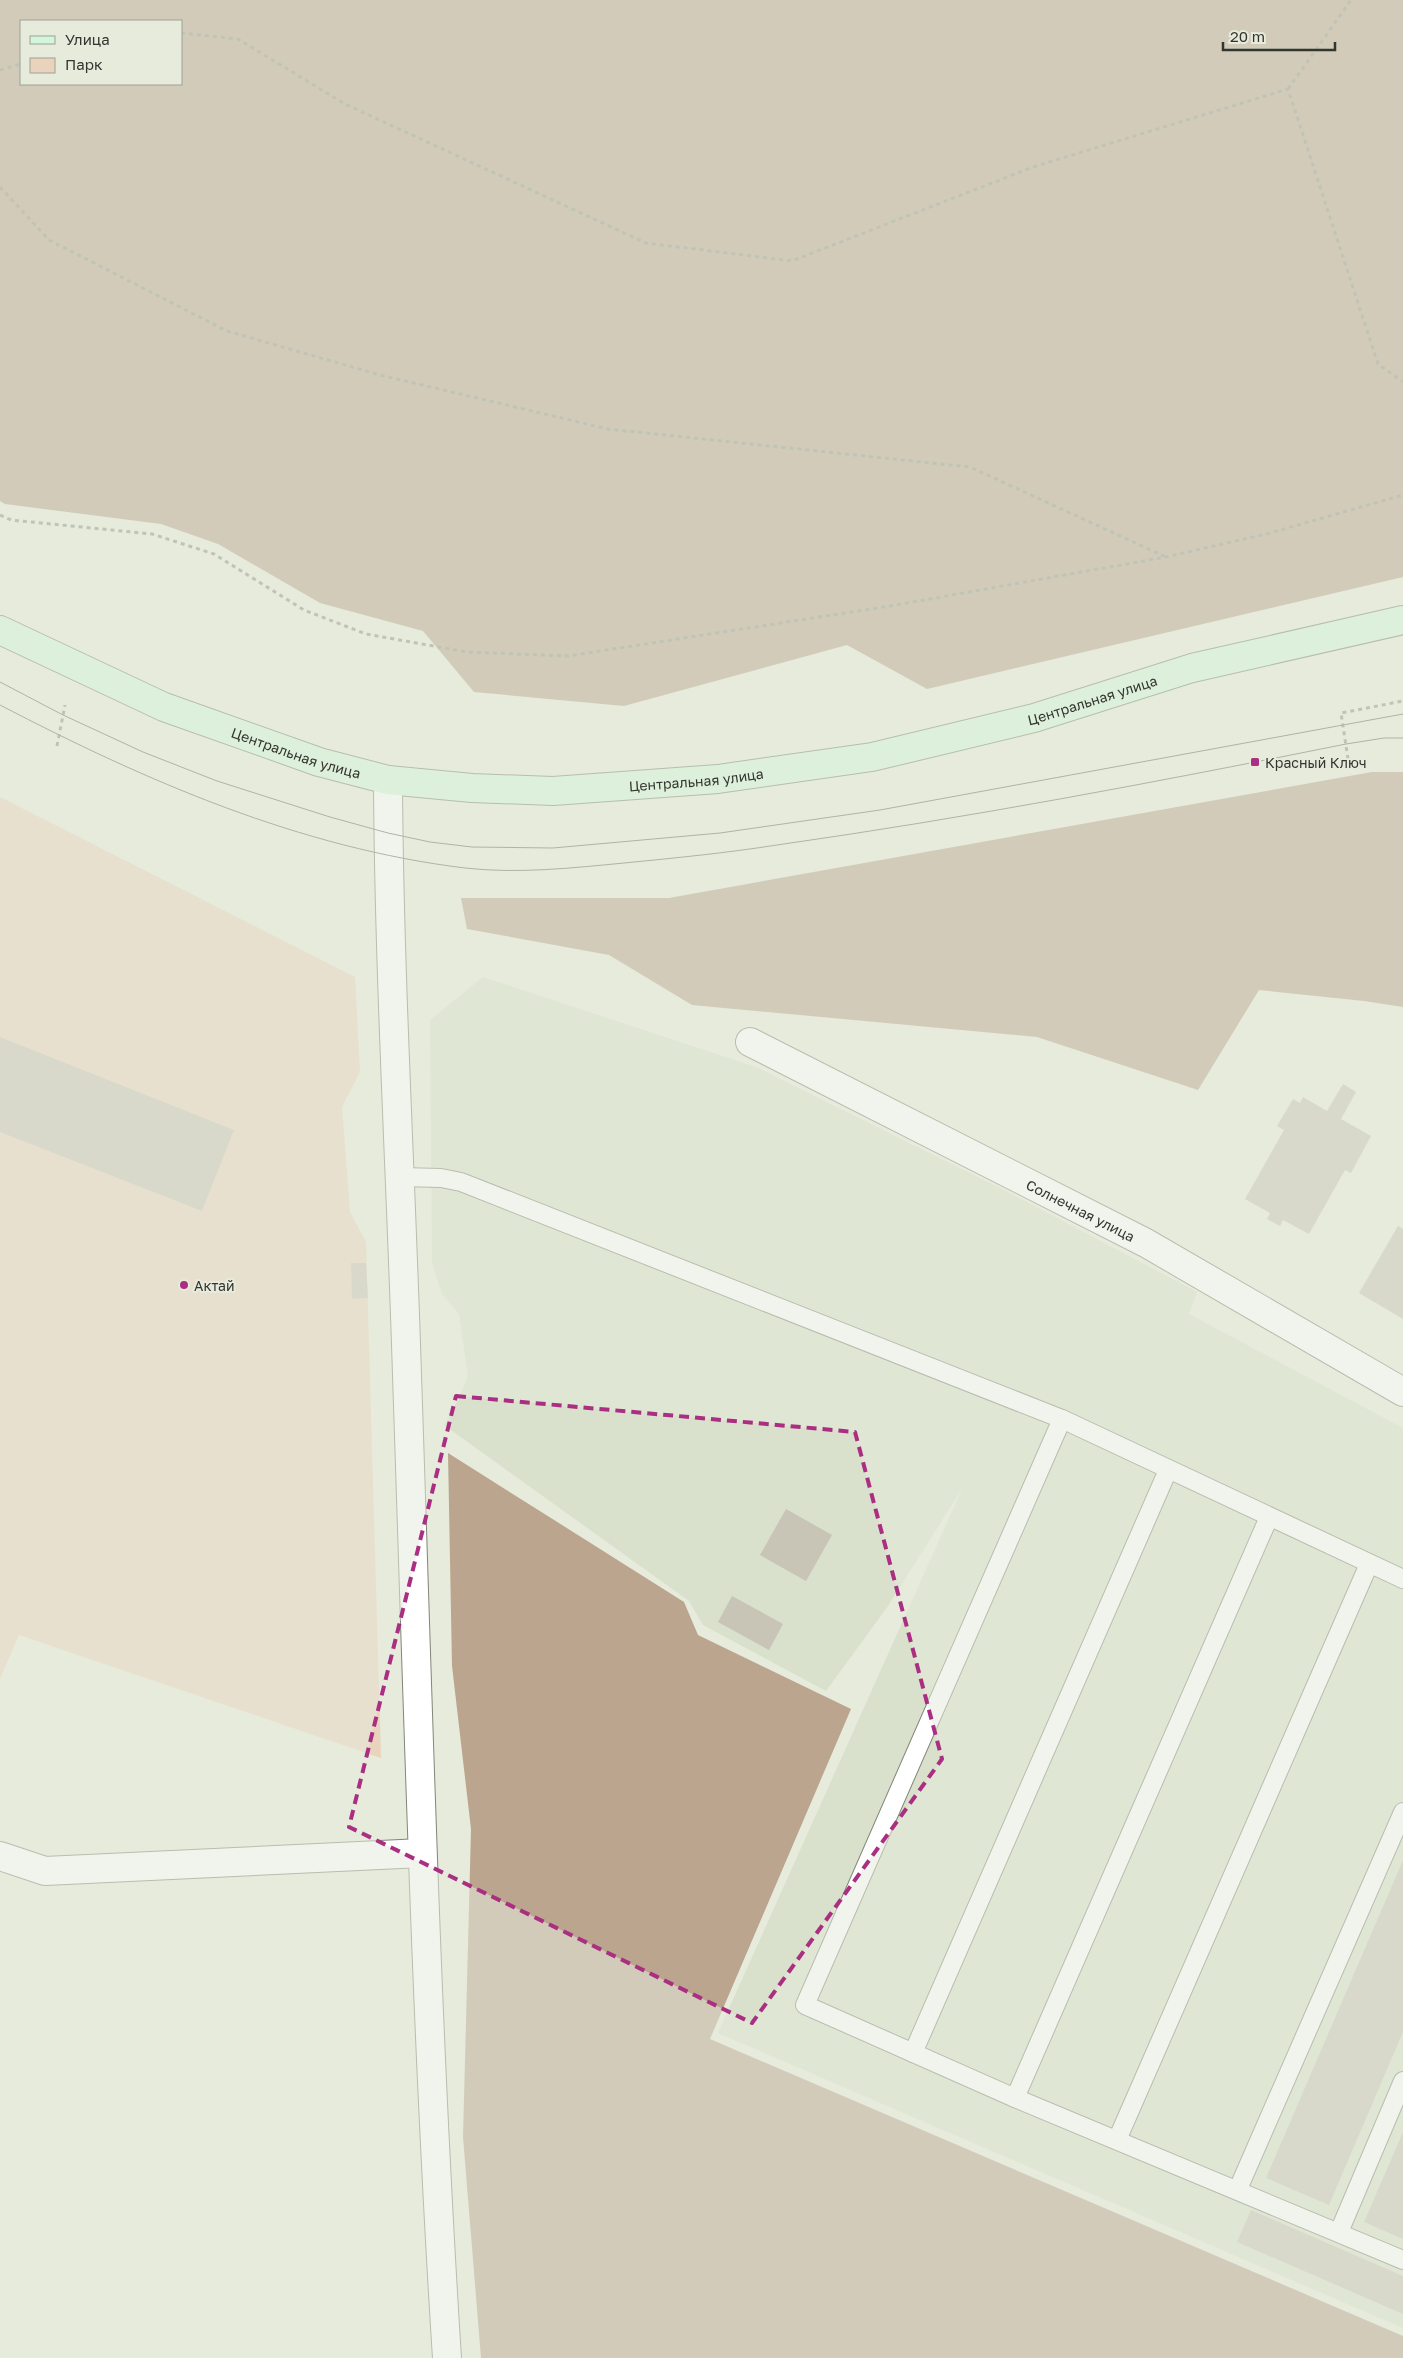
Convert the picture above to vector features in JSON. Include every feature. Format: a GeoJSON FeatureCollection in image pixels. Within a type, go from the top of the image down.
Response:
{"type":"FeatureCollection","features":[{"type":"Feature","properties":{"kind":"street","name":"Центральная улица"},"geometry":{"type":"LineString","coordinates":[[0,630],[164,707],[319,762],[388,780],[472,788],[553,790],[718,779],[872,757],[1034,718],[1192,668],[1403,620]]}},
{"type":"Feature","properties":{"kind":"street"},"geometry":{"type":"LineString","coordinates":[[388,780],[389,917],[400,1177],[422,1853],[439,2227],[447,2358]]}},
{"type":"Feature","properties":{"kind":"street","name":"Солнечная улица"},"geometry":{"type":"LineString","coordinates":[[750,1042],[1146,1243],[1403,1392]]}},
{"type":"Feature","properties":{"kind":"street"},"geometry":{"type":"LineString","coordinates":[[0,1856],[45,1871],[422,1853]]}},
{"type":"Feature","properties":{"kind":"lane"},"geometry":{"type":"LineString","coordinates":[[400,1177],[440,1178],[461,1182],[950,1373],[1062,1419],[1403,1579]]}},
{"type":"Feature","properties":{"kind":"lane"},"geometry":{"type":"LineString","coordinates":[[1062,1419],[805,2005],[1015,2098],[1238,2189],[1403,2260]]}},
{"type":"Feature","properties":{"kind":"lane"},"geometry":{"type":"LineString","coordinates":[[913,2053],[1168,1470]]}},
{"type":"Feature","properties":{"kind":"lane"},"geometry":{"type":"LineString","coordinates":[[1015,2098],[1269,1517]]}},
{"type":"Feature","properties":{"kind":"lane"},"geometry":{"type":"LineString","coordinates":[[1117,2140],[1369,1564]]}},
{"type":"Feature","properties":{"kind":"lane"},"geometry":{"type":"LineString","coordinates":[[1238,2189],[1403,1812]]}},
{"type":"Feature","properties":{"kind":"lane"},"geometry":{"type":"LineString","coordinates":[[1339,2232],[1403,2081]]}},
{"type":"Feature","properties":{"kind":"path"},"geometry":{"type":"LineString","coordinates":[[182,33],[238,39],[345,104],[646,243],[792,261],[1033,167],[1288,89],[1351,0]]}},
{"type":"Feature","properties":{"kind":"path"},"geometry":{"type":"LineString","coordinates":[[0,70],[20,64]]}},
{"type":"Feature","properties":{"kind":"path"},"geometry":{"type":"LineString","coordinates":[[1288,89],[1378,364],[1403,382]]}},
{"type":"Feature","properties":{"kind":"path"},"geometry":{"type":"LineString","coordinates":[[0,188],[49,240],[227,331],[380,375],[608,429],[970,467],[1166,557]]}},
{"type":"Feature","properties":{"kind":"path"},"geometry":{"type":"LineString","coordinates":[[0,515],[11,520],[152,534],[214,554],[304,610],[366,634],[467,652],[568,656],[890,606],[1166,557],[1270,533],[1403,495]]}},
{"type":"Feature","properties":{"kind":"path"},"geometry":{"type":"LineString","coordinates":[[1348,759],[1341,713],[1403,701]]}},
{"type":"Feature","properties":{"kind":"path"},"geometry":{"type":"LineString","coordinates":[[56,746],[66,705]]}},
{"type":"Feature","properties":{"kind":"highlighted area"},"geometry":{"type":"Polygon","coordinates":[[[456,1396],[855,1432],[942,1759],[752,2023],[349,1827],[456,1396]]]}},
{"type":"Feature","properties":{"kind":"shaded area"},"geometry":{"type":"Polygon","coordinates":[[[0,0],[1403,0],[1403,577],[927,689],[847,645],[624,706],[474,692],[423,631],[320,603],[218,544],[161,524],[5,504],[0,501],[0,0]]]}},
{"type":"Feature","properties":{"kind":"shaded area"},"geometry":{"type":"Polygon","coordinates":[[[1372,772],[1403,772],[1403,1007],[1259,990],[1198,1090],[1037,1037],[692,1005],[609,955],[467,929],[461,898],[669,898],[1372,772]]]}},
{"type":"Feature","properties":{"kind":"shaded area"},"geometry":{"type":"Polygon","coordinates":[[[483,977],[756,1067],[1004,1190],[1197,1292],[1189,1314],[1403,1428],[1403,2328],[718,2033],[963,1487],[888,1606],[826,1691],[703,1625],[689,1601],[444,1425],[460,1396],[468,1376],[459,1314],[442,1294],[432,1263],[430,1020],[483,977]]]}},
{"type":"Feature","properties":{"kind":"shaded area"},"geometry":{"type":"Polygon","coordinates":[[[448,1453],[684,1602],[698,1635],[851,1709],[710,2039],[1403,2336],[1403,2358],[481,2358],[463,2137],[471,1829],[452,1666],[448,1453]]]}},
{"type":"Feature","properties":{"kind":"green space","name":"Актай"},"geometry":{"type":"Polygon","coordinates":[[[0,797],[355,977],[360,1072],[342,1107],[350,1212],[366,1242],[381,1758],[19,1635],[0,1679],[0,797]]]}},
{"type":"Feature","properties":{"kind":"building"},"geometry":{"type":"Polygon","coordinates":[[[0,1037],[234,1130],[202,1211],[0,1132],[0,1037]]]}},
{"type":"Feature","properties":{"kind":"building"},"geometry":{"type":"Polygon","coordinates":[[[1343,1084],[1356,1092],[1341,1119],[1371,1136],[1351,1173],[1345,1170],[1309,1234],[1283,1220],[1280,1226],[1267,1219],[1270,1213],[1245,1199],[1284,1130],[1277,1126],[1293,1099],[1300,1103],[1303,1097],[1327,1111],[1343,1084]]]}},
{"type":"Feature","properties":{"kind":"building"},"geometry":{"type":"Polygon","coordinates":[[[1398,1226],[1403,1229],[1403,1319],[1359,1293],[1398,1226]]]}},
{"type":"Feature","properties":{"kind":"building"},"geometry":{"type":"Polygon","coordinates":[[[351,1263],[366,1263],[368,1298],[352,1299],[351,1263]]]}},
{"type":"Feature","properties":{"kind":"building"},"geometry":{"type":"Polygon","coordinates":[[[786,1509],[832,1535],[806,1581],[760,1555],[786,1509]]]}},
{"type":"Feature","properties":{"kind":"building"},"geometry":{"type":"Polygon","coordinates":[[[732,1596],[783,1624],[769,1650],[718,1622],[732,1596]]]}},
{"type":"Feature","properties":{"kind":"building"},"geometry":{"type":"Polygon","coordinates":[[[1403,1860],[1403,2032],[1329,2205],[1266,2178],[1403,1860]]]}},
{"type":"Feature","properties":{"kind":"building"},"geometry":{"type":"Polygon","coordinates":[[[1403,2132],[1403,2239],[1364,2222],[1403,2132]]]}},
{"type":"Feature","properties":{"kind":"building"},"geometry":{"type":"Polygon","coordinates":[[[1251,2210],[1403,2276],[1403,2314],[1237,2242],[1251,2210]]]}},
{"type":"Feature","properties":{"kind":"tram line"},"geometry":{"type":"LineString","coordinates":[[0,682],[63,715],[143,752],[217,781],[330,817],[388,833],[430,842],[472,847],[553,848],[720,833],[880,810],[1403,714]]}},
{"type":"Feature","properties":{"kind":"tram line"},"geometry":{"type":"LineString","coordinates":[[0,705],[111,760],[168,785],[284,828],[343,845],[404,858],[485,870],[545,870],[585,867],[758,848],[991,811],[1133,786],[1346,744],[1384,738],[1403,738]]}},
{"type":"Feature","properties":{"kind":"place","name":"Красный Ключ"},"geometry":{"type":"Point","coordinates":[1255,762]}},
{"type":"Feature","properties":{"kind":"place","name":"Актай"},"geometry":{"type":"Point","coordinates":[184,1285]}}]}
